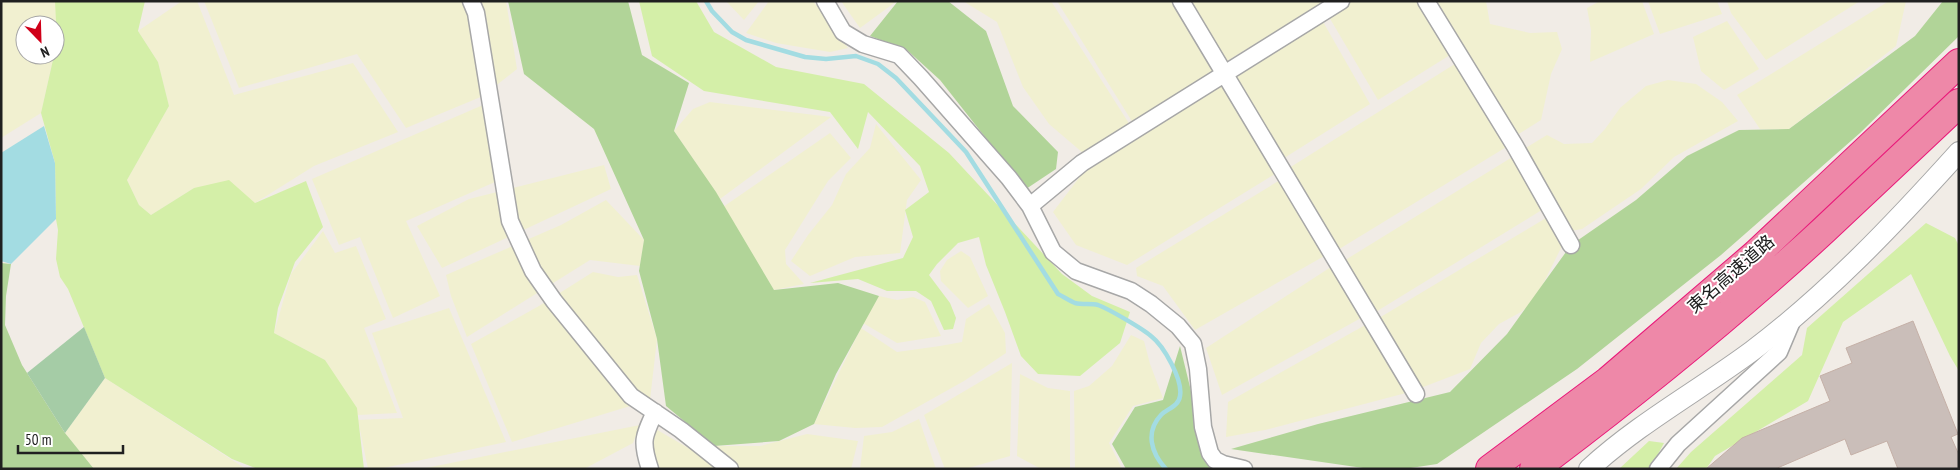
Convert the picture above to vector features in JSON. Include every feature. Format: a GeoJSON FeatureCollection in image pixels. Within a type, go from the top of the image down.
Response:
{"type":"FeatureCollection","features":[{"type":"Feature","properties":{"kind":"highway","name":"東名高速道路"},"geometry":{"type":"LineString","coordinates":[[1490,469],[1608,381],[1756,254],[1959,63]]}},
{"type":"Feature","properties":{"kind":"highway","name":"東名高速道路"},"geometry":{"type":"LineString","coordinates":[[1534,469],[1612,410],[1718,323],[1823,231],[1959,103]]}},
{"type":"Feature","properties":{"kind":"street"},"geometry":{"type":"LineString","coordinates":[[471,1],[476,14],[510,221],[533,271],[554,301],[631,396],[708,450],[730,469]]}},
{"type":"Feature","properties":{"kind":"street"},"geometry":{"type":"LineString","coordinates":[[825,1],[843,32],[863,44],[900,55],[968,128],[1030,206],[1053,252],[1076,271],[1131,291],[1151,304],[1178,326],[1193,344],[1198,369],[1203,426],[1210,453],[1215,460],[1223,464],[1244,469]]}},
{"type":"Feature","properties":{"kind":"street"},"geometry":{"type":"LineString","coordinates":[[1181,1],[1416,394]]}},
{"type":"Feature","properties":{"kind":"street"},"geometry":{"type":"LineString","coordinates":[[1030,206],[1082,163],[1341,1]]}},
{"type":"Feature","properties":{"kind":"street"},"geometry":{"type":"LineString","coordinates":[[1426,1],[1515,146],[1571,244]]}},
{"type":"Feature","properties":{"kind":"street"},"geometry":{"type":"LineString","coordinates":[[1589,469],[1606,453],[1652,419],[1715,377],[1792,319],[1898,219],[1959,152]]}},
{"type":"Feature","properties":{"kind":"street"},"geometry":{"type":"LineString","coordinates":[[1658,469],[1678,444],[1779,352],[1792,319]]}},
{"type":"Feature","properties":{"kind":"street"},"geometry":{"type":"LineString","coordinates":[[650,469],[644,447],[645,433],[655,412]]}},
{"type":"Feature","properties":{"kind":"green space"},"geometry":{"type":"Polygon","coordinates":[[[1,1],[58,1],[58,15],[15,15],[15,65],[52,65],[41,113],[1,138],[1,1]]]}},
{"type":"Feature","properties":{"kind":"green space"},"geometry":{"type":"Polygon","coordinates":[[[55,1],[145,1],[138,31],[158,62],[169,106],[127,180],[139,205],[151,215],[194,188],[229,180],[255,203],[306,181],[323,227],[295,262],[278,308],[274,333],[325,360],[357,408],[364,469],[258,469],[232,459],[105,378],[68,289],[60,277],[56,259],[58,230],[56,219],[55,163],[41,113],[52,65],[65,65],[65,15],[56,15],[55,1]]]}},
{"type":"Feature","properties":{"kind":"green space"},"geometry":{"type":"Polygon","coordinates":[[[182,1],[197,1],[234,95],[353,63],[398,132],[314,166],[255,203],[194,188],[151,215],[139,205],[127,180],[169,106],[158,62],[138,31],[182,1]]]}},
{"type":"Feature","properties":{"kind":"green space"},"geometry":{"type":"Polygon","coordinates":[[[204,1],[506,1],[517,69],[483,96],[406,128],[357,54],[239,88],[204,1]]]}},
{"type":"Feature","properties":{"kind":"green space"},"geometry":{"type":"Polygon","coordinates":[[[508,1],[628,1],[642,55],[689,83],[674,131],[716,192],[774,290],[838,283],[879,296],[836,374],[814,424],[779,441],[714,446],[666,406],[657,339],[639,271],[644,240],[594,129],[524,74],[508,1]]]}},
{"type":"Feature","properties":{"kind":"green space"},"geometry":{"type":"Polygon","coordinates":[[[639,1],[696,1],[714,32],[776,67],[864,84],[949,153],[1062,274],[1092,296],[1130,312],[1120,343],[1080,376],[1038,374],[1021,356],[986,265],[979,237],[958,243],[929,275],[950,303],[956,318],[953,329],[944,330],[931,301],[916,291],[887,291],[858,279],[810,283],[903,258],[913,237],[905,210],[929,192],[920,166],[868,112],[858,149],[830,112],[704,91],[652,56],[639,1]]]}},
{"type":"Feature","properties":{"kind":"green space"},"geometry":{"type":"Polygon","coordinates":[[[726,1],[759,1],[744,20],[726,1]]]}},
{"type":"Feature","properties":{"kind":"green space"},"geometry":{"type":"Polygon","coordinates":[[[769,1],[813,1],[848,48],[830,52],[776,43],[746,33],[769,1]]]}},
{"type":"Feature","properties":{"kind":"green space"},"geometry":{"type":"Polygon","coordinates":[[[841,1],[897,1],[860,28],[841,1]]]}},
{"type":"Feature","properties":{"kind":"green space"},"geometry":{"type":"Polygon","coordinates":[[[898,1],[948,1],[986,31],[1013,106],[1058,152],[1056,169],[1026,189],[940,80],[907,50],[870,36],[898,1]]]}},
{"type":"Feature","properties":{"kind":"green space"},"geometry":{"type":"Polygon","coordinates":[[[963,1],[1051,1],[1130,125],[1083,153],[1049,124],[1023,87],[997,22],[963,1]]]}},
{"type":"Feature","properties":{"kind":"green space"},"geometry":{"type":"Polygon","coordinates":[[[1057,1],[1171,1],[1213,72],[1133,123],[1057,1]]]}},
{"type":"Feature","properties":{"kind":"green space"},"geometry":{"type":"Polygon","coordinates":[[[1191,1],[1325,1],[1227,61],[1191,1]]]}},
{"type":"Feature","properties":{"kind":"green space"},"geometry":{"type":"Polygon","coordinates":[[[1352,1],[1418,1],[1450,55],[1378,100],[1329,17],[1352,1]]]}},
{"type":"Feature","properties":{"kind":"green space"},"geometry":{"type":"Polygon","coordinates":[[[1433,1],[1486,1],[1490,24],[1530,33],[1557,32],[1562,49],[1551,74],[1541,120],[1517,135],[1433,1]]]}},
{"type":"Feature","properties":{"kind":"green space"},"geometry":{"type":"Polygon","coordinates":[[[1600,1],[1642,1],[1654,34],[1590,62],[1591,30],[1587,8],[1600,1]]]}},
{"type":"Feature","properties":{"kind":"green space"},"geometry":{"type":"Polygon","coordinates":[[[1648,1],[1717,1],[1722,14],[1660,34],[1648,1]]]}},
{"type":"Feature","properties":{"kind":"green space"},"geometry":{"type":"Polygon","coordinates":[[[1727,1],[1860,1],[1766,60],[1731,13],[1727,1]]]}},
{"type":"Feature","properties":{"kind":"green space"},"geometry":{"type":"Polygon","coordinates":[[[1889,1],[1906,1],[1896,46],[1789,129],[1760,129],[1737,95],[1889,1]]]}},
{"type":"Feature","properties":{"kind":"green space"},"geometry":{"type":"Polygon","coordinates":[[[1943,1],[1959,1],[1959,36],[1860,133],[1721,255],[1577,369],[1437,464],[1404,469],[1370,469],[1231,449],[1318,424],[1450,392],[1507,334],[1571,245],[1636,200],[1687,156],[1739,130],[1789,129],[1915,36],[1943,1]]]}},
{"type":"Feature","properties":{"kind":"green space"},"geometry":{"type":"Polygon","coordinates":[[[1322,20],[1370,104],[1281,160],[1231,76],[1322,20]]]}},
{"type":"Feature","properties":{"kind":"green space"},"geometry":{"type":"Polygon","coordinates":[[[1727,21],[1759,69],[1724,90],[1701,71],[1693,37],[1727,21]]]}},
{"type":"Feature","properties":{"kind":"green space"},"geometry":{"type":"Polygon","coordinates":[[[1458,62],[1508,146],[1336,251],[1289,168],[1458,62]]]}},
{"type":"Feature","properties":{"kind":"green space"},"geometry":{"type":"Polygon","coordinates":[[[1668,80],[1696,84],[1722,102],[1738,121],[1674,157],[1641,189],[1582,229],[1571,231],[1524,149],[1547,135],[1564,144],[1592,143],[1620,108],[1646,86],[1668,80]]]}},
{"type":"Feature","properties":{"kind":"green space"},"geometry":{"type":"Polygon","coordinates":[[[1220,81],[1275,174],[1127,265],[1076,245],[1053,212],[1085,170],[1220,81]]]}},
{"type":"Feature","properties":{"kind":"green space"},"geometry":{"type":"Polygon","coordinates":[[[710,102],[831,117],[720,199],[674,131],[693,109],[710,102]]]}},
{"type":"Feature","properties":{"kind":"green space"},"geometry":{"type":"Polygon","coordinates":[[[483,105],[495,182],[406,221],[440,296],[393,318],[360,237],[339,245],[312,179],[483,105]]]}},
{"type":"Feature","properties":{"kind":"green space"},"geometry":{"type":"Polygon","coordinates":[[[876,124],[921,180],[907,200],[900,253],[855,257],[810,276],[791,261],[808,235],[832,205],[846,174],[870,148],[876,124]]]}},
{"type":"Feature","properties":{"kind":"green space"},"geometry":{"type":"Polygon","coordinates":[[[830,133],[851,158],[828,181],[785,250],[786,264],[804,284],[774,290],[723,207],[830,133]]]}},
{"type":"Feature","properties":{"kind":"green space"},"geometry":{"type":"Polygon","coordinates":[[[1514,156],[1545,208],[1374,313],[1342,262],[1514,156]]]}},
{"type":"Feature","properties":{"kind":"green space"},"geometry":{"type":"Polygon","coordinates":[[[604,165],[611,189],[442,268],[417,226],[469,199],[604,165]]]}},
{"type":"Feature","properties":{"kind":"green space"},"geometry":{"type":"Polygon","coordinates":[[[1280,180],[1326,255],[1195,330],[1163,286],[1137,276],[1136,268],[1280,180]]]}},
{"type":"Feature","properties":{"kind":"green space"},"geometry":{"type":"Polygon","coordinates":[[[606,200],[644,240],[640,266],[590,260],[467,337],[451,296],[446,275],[561,225],[606,200]]]}},
{"type":"Feature","properties":{"kind":"green space"},"geometry":{"type":"Polygon","coordinates":[[[1546,218],[1562,246],[1535,300],[1521,312],[1499,324],[1481,343],[1470,369],[1418,389],[1379,318],[1546,218]]]}},
{"type":"Feature","properties":{"kind":"green space"},"geometry":{"type":"Polygon","coordinates":[[[1926,223],[1955,238],[1959,246],[1959,371],[1911,274],[1843,322],[1808,401],[1715,456],[1706,469],[1676,469],[1691,452],[1802,355],[1807,328],[1926,223]]]}},
{"type":"Feature","properties":{"kind":"green space"},"geometry":{"type":"Polygon","coordinates":[[[323,231],[335,253],[356,246],[386,319],[364,328],[397,413],[358,415],[325,360],[274,333],[291,274],[323,231]]]}},
{"type":"Feature","properties":{"kind":"green space"},"geometry":{"type":"Polygon","coordinates":[[[961,251],[970,257],[988,296],[968,308],[941,281],[940,271],[947,260],[961,251]]]}},
{"type":"Feature","properties":{"kind":"green space"},"geometry":{"type":"Polygon","coordinates":[[[1,263],[11,264],[6,296],[5,325],[22,365],[65,433],[94,469],[1,469],[1,263]]]}},
{"type":"Feature","properties":{"kind":"green space"},"geometry":{"type":"Polygon","coordinates":[[[1334,265],[1361,318],[1222,395],[1206,348],[1334,265]]]}},
{"type":"Feature","properties":{"kind":"green space"},"geometry":{"type":"Polygon","coordinates":[[[593,272],[618,277],[637,275],[657,339],[650,400],[512,442],[471,344],[539,306],[593,272]]]}},
{"type":"Feature","properties":{"kind":"green space"},"geometry":{"type":"Polygon","coordinates":[[[879,296],[897,300],[913,297],[925,302],[941,336],[897,343],[863,323],[879,296]]]}},
{"type":"Feature","properties":{"kind":"green space"},"geometry":{"type":"Polygon","coordinates":[[[989,304],[1005,333],[1006,353],[964,381],[882,427],[855,428],[814,424],[861,328],[897,352],[962,342],[966,319],[989,304]]]}},
{"type":"Feature","properties":{"kind":"green space"},"geometry":{"type":"Polygon","coordinates":[[[449,308],[506,442],[379,469],[368,469],[358,420],[403,418],[372,333],[449,308]]]}},
{"type":"Feature","properties":{"kind":"green space"},"geometry":{"type":"Polygon","coordinates":[[[1367,324],[1406,393],[1265,430],[1226,437],[1228,402],[1367,324]]]}},
{"type":"Feature","properties":{"kind":"green space"},"geometry":{"type":"Polygon","coordinates":[[[84,327],[105,378],[65,433],[27,373],[84,327]]]}},
{"type":"Feature","properties":{"kind":"green space"},"geometry":{"type":"Polygon","coordinates":[[[1131,335],[1144,341],[1150,364],[1163,398],[1133,406],[1109,443],[1122,469],[1075,469],[1074,391],[1089,386],[1112,366],[1131,335]]]}},
{"type":"Feature","properties":{"kind":"green space"},"geometry":{"type":"Polygon","coordinates":[[[1180,346],[1210,469],[1126,469],[1112,444],[1135,407],[1163,400],[1180,346]]]}},
{"type":"Feature","properties":{"kind":"green space"},"geometry":{"type":"Polygon","coordinates":[[[1012,363],[1010,456],[965,469],[945,469],[924,415],[1012,363]]]}},
{"type":"Feature","properties":{"kind":"green space"},"geometry":{"type":"Polygon","coordinates":[[[1020,374],[1048,388],[1070,391],[1070,469],[1041,469],[1017,456],[1020,374]]]}},
{"type":"Feature","properties":{"kind":"green space"},"geometry":{"type":"Polygon","coordinates":[[[105,378],[246,469],[94,469],[65,433],[105,378]]]}},
{"type":"Feature","properties":{"kind":"green space"},"geometry":{"type":"Polygon","coordinates":[[[919,419],[936,469],[860,469],[864,436],[892,432],[919,419]]]}},
{"type":"Feature","properties":{"kind":"green space"},"geometry":{"type":"Polygon","coordinates":[[[640,425],[633,443],[584,469],[421,469],[640,425]]]}},
{"type":"Feature","properties":{"kind":"green space"},"geometry":{"type":"Polygon","coordinates":[[[654,428],[707,459],[718,469],[659,469],[653,459],[654,428]]]}},
{"type":"Feature","properties":{"kind":"green space"},"geometry":{"type":"Polygon","coordinates":[[[807,434],[858,441],[851,469],[738,469],[714,446],[760,446],[807,434]]]}},
{"type":"Feature","properties":{"kind":"green space"},"geometry":{"type":"Polygon","coordinates":[[[1649,441],[1664,443],[1650,469],[1619,469],[1649,441]]]}},
{"type":"Feature","properties":{"kind":"water"},"geometry":{"type":"Polygon","coordinates":[[[44,126],[55,163],[56,219],[11,264],[1,261],[1,153],[44,126]]]}},
{"type":"Feature","properties":{"kind":"building"},"geometry":{"type":"Polygon","coordinates":[[[1913,321],[1958,434],[1951,437],[1959,455],[1959,469],[1898,469],[1887,441],[1851,455],[1845,439],[1775,469],[1706,469],[1742,438],[1830,401],[1820,376],[1852,363],[1846,348],[1913,321]]]}},
{"type":"Feature","properties":{"kind":"waterway"},"geometry":{"type":"LineString","coordinates":[[706,1],[712,11],[732,32],[746,40],[805,57],[826,59],[856,56],[878,64],[896,78],[966,152],[1058,294],[1075,303],[1095,304],[1103,307],[1141,329],[1156,341],[1172,364],[1180,389],[1180,396],[1177,402],[1161,415],[1153,428],[1152,442],[1154,449],[1166,469]]}}]}
